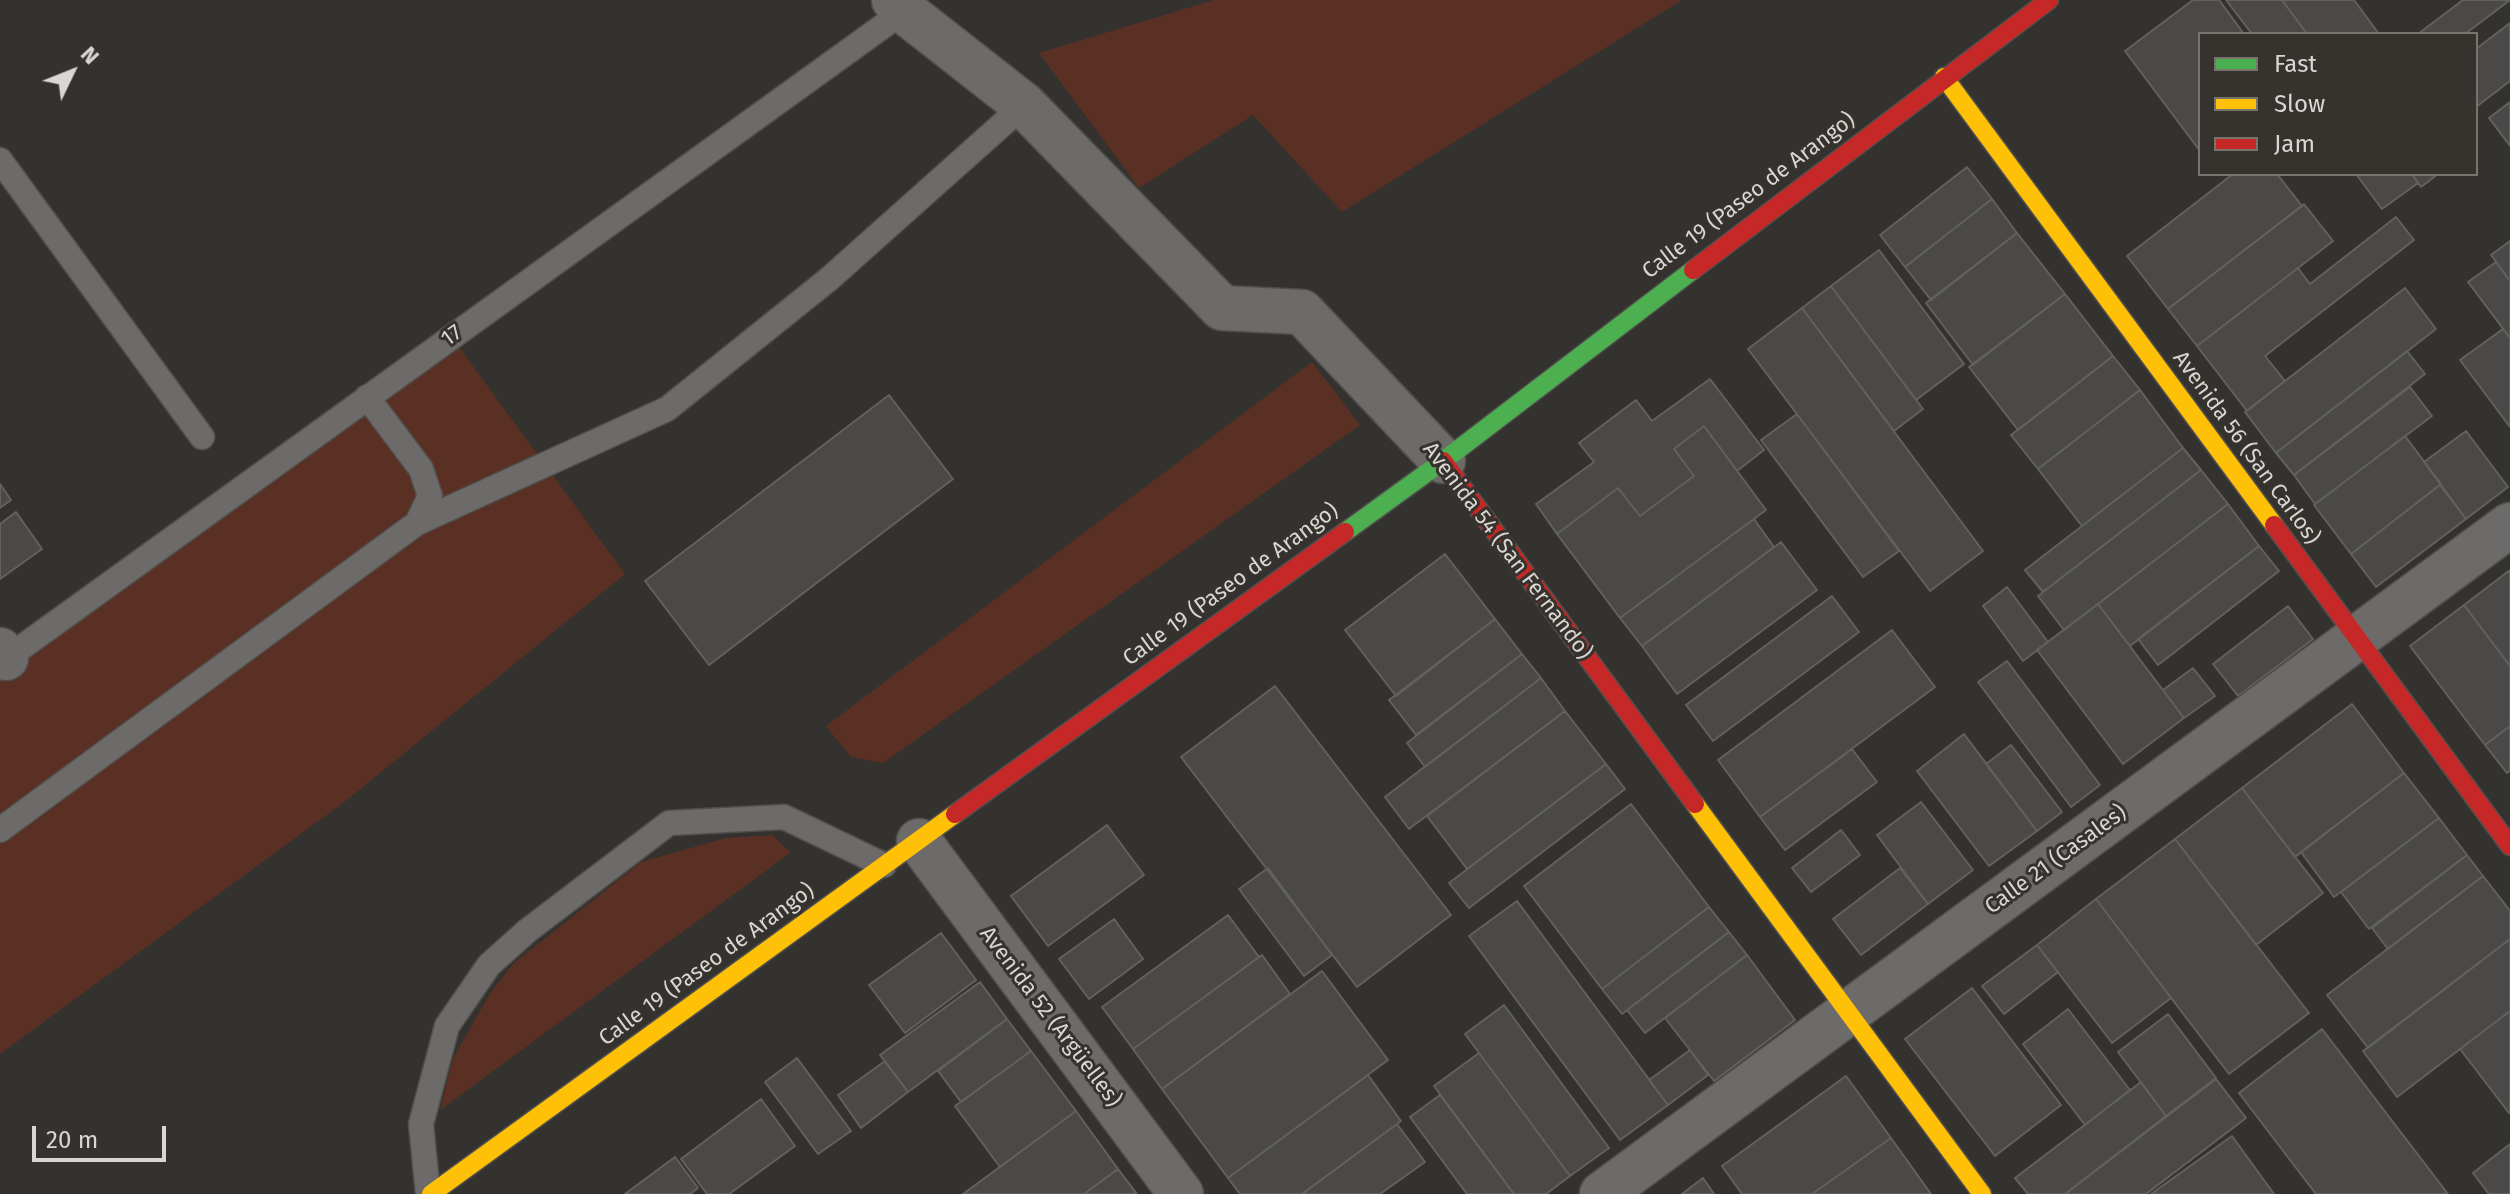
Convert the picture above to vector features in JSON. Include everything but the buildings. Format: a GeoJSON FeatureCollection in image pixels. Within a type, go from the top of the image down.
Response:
{"type":"FeatureCollection","features":[{"type":"Feature","properties":{"kind":"main road","name":"Calle 19 (Paseo de Arango)"},"geometry":{"type":"LineString","coordinates":[[429,1194],[1443,461],[2049,0]]}},
{"type":"Feature","properties":{"kind":"main road","name":"Avenida 56 (San Carlos)"},"geometry":{"type":"LineString","coordinates":[[1944,77],[2510,846]]}},
{"type":"Feature","properties":{"kind":"main road","name":"Avenida 54 (San Fernando)"},"geometry":{"type":"LineString","coordinates":[[1443,461],[1982,1194]]}},
{"type":"Feature","properties":{"kind":"street","name":"Avenida 54 (San Fernando)"},"geometry":{"type":"LineString","coordinates":[[899,6],[1024,105],[1222,308],[1302,312],[1443,461]]}},
{"type":"Feature","properties":{"kind":"street","name":"Calle 21 (Casales)"},"geometry":{"type":"LineString","coordinates":[[1602,1194],[2510,525]]}},
{"type":"Feature","properties":{"kind":"street","name":"Avenida 52 (Argüelles)"},"geometry":{"type":"LineString","coordinates":[[902,853],[1181,1194]]}},
{"type":"Feature","properties":{"kind":"lane","name":"17"},"geometry":{"type":"LineString","coordinates":[[2,657],[367,397],[899,6]]}},
{"type":"Feature","properties":{"kind":"lane"},"geometry":{"type":"LineString","coordinates":[[0,830],[417,523],[667,409],[829,279],[1024,105]]}},
{"type":"Feature","properties":{"kind":"lane"},"geometry":{"type":"LineString","coordinates":[[0,160],[202,437]]}},
{"type":"Feature","properties":{"kind":"lane"},"geometry":{"type":"LineString","coordinates":[[367,397],[421,469],[430,496],[417,523]]}},
{"type":"Feature","properties":{"kind":"lane"},"geometry":{"type":"LineString","coordinates":[[429,1194],[421,1124],[447,1026],[489,965],[527,931],[669,823],[784,817],[902,853]]}},
{"type":"Feature","properties":{"kind":"shaded area"},"geometry":{"type":"Polygon","coordinates":[[[1214,0],[1682,0],[1342,212],[1253,115],[1139,188],[1039,53],[1214,0]]]}},
{"type":"Feature","properties":{"kind":"shaded area"},"geometry":{"type":"Polygon","coordinates":[[[451,336],[625,574],[343,803],[0,1054],[0,666],[451,336]]]}},
{"type":"Feature","properties":{"kind":"shaded area"},"geometry":{"type":"Polygon","coordinates":[[[1312,362],[1360,425],[883,763],[851,757],[826,726],[1312,362]]]}},
{"type":"Feature","properties":{"kind":"shaded area"},"geometry":{"type":"Polygon","coordinates":[[[773,835],[790,853],[440,1110],[453,1059],[489,995],[513,964],[641,862],[726,838],[773,835]]]}},
{"type":"Feature","properties":{"kind":"traffic: fast"},"geometry":{"type":"LineString","coordinates":[[1345,532],[1693,270]]}},
{"type":"Feature","properties":{"kind":"traffic: slow"},"geometry":{"type":"LineString","coordinates":[[1944,77],[2274,525]]}},
{"type":"Feature","properties":{"kind":"traffic: slow"},"geometry":{"type":"LineString","coordinates":[[1695,804],[1982,1194]]}},
{"type":"Feature","properties":{"kind":"traffic: slow"},"geometry":{"type":"LineString","coordinates":[[431,1194],[955,814]]}},
{"type":"Feature","properties":{"kind":"traffic: jam"},"geometry":{"type":"LineString","coordinates":[[1693,270],[2049,0]]}},
{"type":"Feature","properties":{"kind":"traffic: jam"},"geometry":{"type":"LineString","coordinates":[[1443,461],[1695,804]]}},
{"type":"Feature","properties":{"kind":"traffic: jam"},"geometry":{"type":"LineString","coordinates":[[2274,525],[2510,846]]}},
{"type":"Feature","properties":{"kind":"traffic: jam"},"geometry":{"type":"LineString","coordinates":[[955,814],[1345,532]]}}]}
